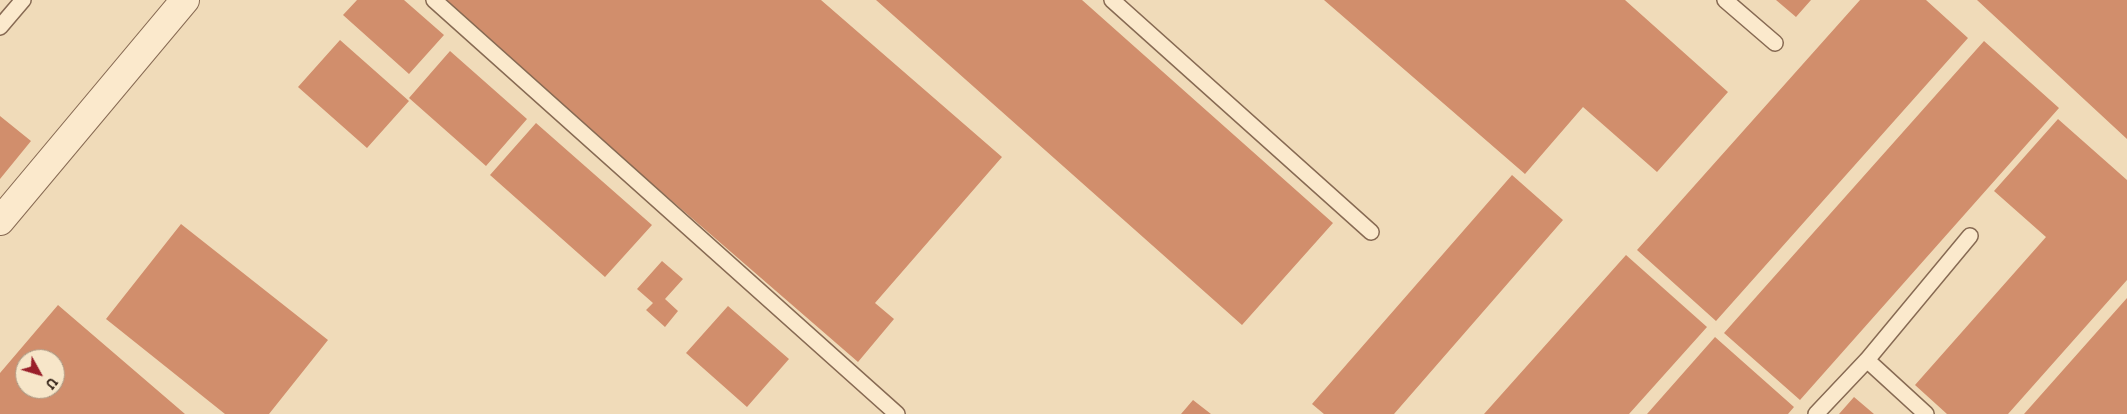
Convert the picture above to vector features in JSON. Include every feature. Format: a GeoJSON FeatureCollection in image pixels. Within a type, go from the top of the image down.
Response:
{"type":"FeatureCollection","features":[{"type":"Feature","properties":{"kind":"street"},"geometry":{"type":"LineString","coordinates":[[0,221],[184,0]]}},
{"type":"Feature","properties":{"kind":"lane"},"geometry":{"type":"LineString","coordinates":[[0,26],[23,0]]}},
{"type":"Feature","properties":{"kind":"lane"},"geometry":{"type":"LineString","coordinates":[[434,0],[897,414]]}},
{"type":"Feature","properties":{"kind":"lane"},"geometry":{"type":"LineString","coordinates":[[1112,0],[1371,232]]}},
{"type":"Feature","properties":{"kind":"lane"},"geometry":{"type":"LineString","coordinates":[[1725,0],[1775,43]]}},
{"type":"Feature","properties":{"kind":"lane"},"geometry":{"type":"LineString","coordinates":[[1816,414],[1867,360],[1970,236]]}},
{"type":"Feature","properties":{"kind":"lane"},"geometry":{"type":"LineString","coordinates":[[1867,360],[1926,414]]}},
{"type":"Feature","properties":{"kind":"building"},"geometry":{"type":"Polygon","coordinates":[[[357,0],[404,0],[444,35],[409,74],[343,15],[357,0]]]}},
{"type":"Feature","properties":{"kind":"building"},"geometry":{"type":"Polygon","coordinates":[[[440,0],[821,0],[1002,157],[875,303],[894,319],[858,362],[440,0]]]}},
{"type":"Feature","properties":{"kind":"building"},"geometry":{"type":"Polygon","coordinates":[[[876,0],[1082,0],[1333,223],[1242,325],[876,0]]]}},
{"type":"Feature","properties":{"kind":"building"},"geometry":{"type":"Polygon","coordinates":[[[1324,0],[1625,0],[1728,92],[1657,172],[1583,107],[1525,174],[1324,0]]]}},
{"type":"Feature","properties":{"kind":"building"},"geometry":{"type":"Polygon","coordinates":[[[1776,0],[1811,0],[1796,17],[1776,0]]]}},
{"type":"Feature","properties":{"kind":"building"},"geometry":{"type":"Polygon","coordinates":[[[1860,0],[1926,0],[1968,38],[1716,321],[1637,250],[1860,0]]]}},
{"type":"Feature","properties":{"kind":"building"},"geometry":{"type":"Polygon","coordinates":[[[1977,0],[2127,0],[2127,139],[1977,0]]]}},
{"type":"Feature","properties":{"kind":"building"},"geometry":{"type":"Polygon","coordinates":[[[340,40],[409,101],[367,148],[298,87],[340,40]]]}},
{"type":"Feature","properties":{"kind":"building"},"geometry":{"type":"Polygon","coordinates":[[[1984,41],[2059,108],[1800,400],[1724,333],[1984,41]]]}},
{"type":"Feature","properties":{"kind":"building"},"geometry":{"type":"Polygon","coordinates":[[[450,51],[527,119],[486,166],[409,98],[450,51]]]}},
{"type":"Feature","properties":{"kind":"building"},"geometry":{"type":"Polygon","coordinates":[[[0,116],[31,141],[0,179],[0,116]]]}},
{"type":"Feature","properties":{"kind":"building"},"geometry":{"type":"Polygon","coordinates":[[[2058,119],[2127,180],[2127,280],[2008,414],[1947,414],[1915,385],[2046,237],[1994,191],[2058,119]]]}},
{"type":"Feature","properties":{"kind":"building"},"geometry":{"type":"Polygon","coordinates":[[[536,123],[652,225],[605,277],[490,175],[536,123]]]}},
{"type":"Feature","properties":{"kind":"building"},"geometry":{"type":"Polygon","coordinates":[[[1512,175],[1563,220],[1394,414],[1324,414],[1312,404],[1512,175]]]}},
{"type":"Feature","properties":{"kind":"building"},"geometry":{"type":"Polygon","coordinates":[[[181,224],[328,340],[269,414],[225,414],[106,319],[181,224]]]}},
{"type":"Feature","properties":{"kind":"building"},"geometry":{"type":"Polygon","coordinates":[[[1626,255],[1707,327],[1629,414],[1484,414],[1626,255]]]}},
{"type":"Feature","properties":{"kind":"building"},"geometry":{"type":"Polygon","coordinates":[[[662,261],[683,279],[665,299],[678,311],[665,327],[646,310],[653,303],[637,289],[662,261]]]}},
{"type":"Feature","properties":{"kind":"building"},"geometry":{"type":"Polygon","coordinates":[[[2127,298],[2127,414],[2024,414],[2127,298]]]}},
{"type":"Feature","properties":{"kind":"building"},"geometry":{"type":"Polygon","coordinates":[[[58,305],[185,414],[0,414],[0,373],[15,355],[15,399],[65,399],[65,349],[20,349],[58,305]]]}},
{"type":"Feature","properties":{"kind":"building"},"geometry":{"type":"Polygon","coordinates":[[[728,306],[789,359],[747,407],[686,353],[728,306]]]}},
{"type":"Feature","properties":{"kind":"building"},"geometry":{"type":"Polygon","coordinates":[[[1715,337],[1794,407],[1788,414],[1647,414],[1715,337]]]}},
{"type":"Feature","properties":{"kind":"building"},"geometry":{"type":"Polygon","coordinates":[[[1854,397],[1874,414],[1839,414],[1854,397]]]}},
{"type":"Feature","properties":{"kind":"building"},"geometry":{"type":"Polygon","coordinates":[[[1193,400],[1211,414],[1181,414],[1193,400]]]}}]}
